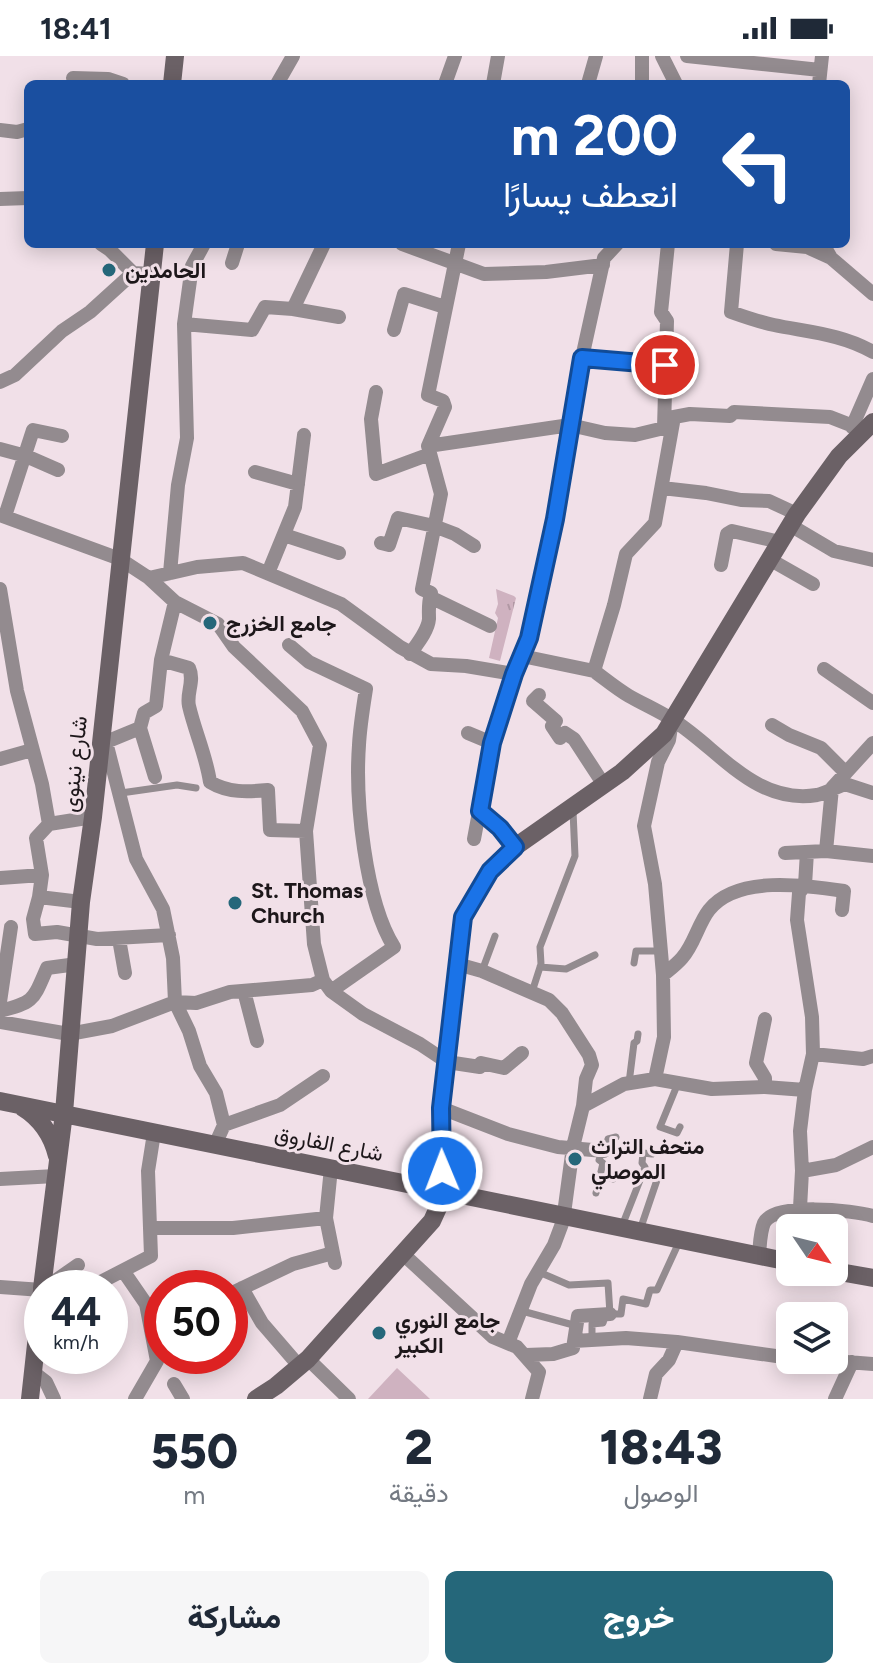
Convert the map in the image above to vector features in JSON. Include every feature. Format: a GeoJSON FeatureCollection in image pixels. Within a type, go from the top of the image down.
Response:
{"type":"FeatureCollection","features":[{"type":"Feature","properties":{"kind":"main road"},"geometry":{"type":"LineString","coordinates":[[172,80],[175,56]]}},
{"type":"Feature","properties":{"kind":"main road","name":"شارع نينوى"},"geometry":{"type":"LineString","coordinates":[[45,1270],[64,1113],[81,902],[104,740],[142,273],[153,248]]}},
{"type":"Feature","properties":{"kind":"main road"},"geometry":{"type":"LineString","coordinates":[[256,1399],[304,1363],[436,1214],[443,1190],[441,1108],[463,917],[490,871],[515,847],[604,785],[664,734],[794,520],[839,456],[864,427]]}},
{"type":"Feature","properties":{"kind":"main road"},"geometry":{"type":"LineString","coordinates":[[9,1103],[35,1116],[47,1131],[57,1167]]}},
{"type":"Feature","properties":{"kind":"main road","name":"شارع الفاروق"},"geometry":{"type":"LineString","coordinates":[[9,1103],[776,1259]]}},
{"type":"Feature","properties":{"kind":"main road"},"geometry":{"type":"LineString","coordinates":[[848,1274],[873,1278]]}},
{"type":"Feature","properties":{"kind":"main road","name":"شارع نينوى"},"geometry":{"type":"LineString","coordinates":[[30,1399],[33,1374]]}},
{"type":"Feature","properties":{"kind":"street"},"geometry":{"type":"LineString","coordinates":[[279,80],[293,56]]}},
{"type":"Feature","properties":{"kind":"street"},"geometry":{"type":"LineString","coordinates":[[446,80],[455,56]]}},
{"type":"Feature","properties":{"kind":"street"},"geometry":{"type":"LineString","coordinates":[[494,80],[498,56]]}},
{"type":"Feature","properties":{"kind":"street"},"geometry":{"type":"LineString","coordinates":[[589,80],[596,56]]}},
{"type":"Feature","properties":{"kind":"street"},"geometry":{"type":"LineString","coordinates":[[642,56],[642,80]]}},
{"type":"Feature","properties":{"kind":"street"},"geometry":{"type":"LineString","coordinates":[[662,56],[674,80]]}},
{"type":"Feature","properties":{"kind":"street"},"geometry":{"type":"LineString","coordinates":[[687,56],[820,70]]}},
{"type":"Feature","properties":{"kind":"street"},"geometry":{"type":"LineString","coordinates":[[73,78],[111,80]]}},
{"type":"Feature","properties":{"kind":"street"},"geometry":{"type":"LineString","coordinates":[[0,130],[24,130]]}},
{"type":"Feature","properties":{"kind":"street"},"geometry":{"type":"LineString","coordinates":[[0,199],[24,198]]}},
{"type":"Feature","properties":{"kind":"street"},"geometry":{"type":"LineString","coordinates":[[0,382],[15,375],[62,331],[142,273],[107,248]]}},
{"type":"Feature","properties":{"kind":"street"},"geometry":{"type":"LineString","coordinates":[[170,573],[178,485],[187,438],[184,324],[192,266],[202,248]]}},
{"type":"Feature","properties":{"kind":"street"},"geometry":{"type":"LineString","coordinates":[[232,263],[237,248]]}},
{"type":"Feature","properties":{"kind":"street"},"geometry":{"type":"LineString","coordinates":[[293,309],[322,248]]}},
{"type":"Feature","properties":{"kind":"street"},"geometry":{"type":"LineString","coordinates":[[413,248],[484,274],[546,272],[603,265]]}},
{"type":"Feature","properties":{"kind":"street"},"geometry":{"type":"LineString","coordinates":[[410,654],[426,629],[431,593],[422,589],[441,494],[429,450],[445,407],[443,401],[428,395],[458,248]]}},
{"type":"Feature","properties":{"kind":"street"},"geometry":{"type":"LineString","coordinates":[[474,839],[492,743],[529,638],[555,519],[582,358],[604,258],[613,248]]}},
{"type":"Feature","properties":{"kind":"street"},"geometry":{"type":"LineString","coordinates":[[594,671],[626,554],[655,523],[662,488],[669,422],[665,365],[667,321],[661,312],[668,248]]}},
{"type":"Feature","properties":{"kind":"street"},"geometry":{"type":"LineString","coordinates":[[737,248],[731,312],[858,343],[873,352]]}},
{"type":"Feature","properties":{"kind":"street"},"geometry":{"type":"LineString","coordinates":[[809,248],[831,258],[873,294]]}},
{"type":"Feature","properties":{"kind":"street"},"geometry":{"type":"LineString","coordinates":[[825,248],[831,258]]}},
{"type":"Feature","properties":{"kind":"street"},"geometry":{"type":"LineString","coordinates":[[394,330],[404,294],[445,307]]}},
{"type":"Feature","properties":{"kind":"street"},"geometry":{"type":"LineString","coordinates":[[184,324],[252,330],[265,307],[339,317]]}},
{"type":"Feature","properties":{"kind":"street"},"geometry":{"type":"LineString","coordinates":[[582,358],[665,365]]}},
{"type":"Feature","properties":{"kind":"street"},"geometry":{"type":"LineString","coordinates":[[376,392],[371,419],[376,474],[429,450],[570,425],[605,433],[635,435],[690,414],[730,416],[734,412],[830,417],[864,427],[873,379]]}},
{"type":"Feature","properties":{"kind":"street"},"geometry":{"type":"LineString","coordinates":[[62,436],[33,430],[3,516],[120,559],[149,578],[175,602],[218,624],[234,647],[302,711],[317,736],[320,745],[306,831],[314,944],[327,985],[371,1020],[420,1044],[447,1062],[480,1067],[481,1063],[504,1068],[522,1053]]}},
{"type":"Feature","properties":{"kind":"street"},"geometry":{"type":"LineString","coordinates":[[268,573],[295,507],[304,435]]}},
{"type":"Feature","properties":{"kind":"street"},"geometry":{"type":"LineString","coordinates":[[0,449],[58,470]]}},
{"type":"Feature","properties":{"kind":"street"},"geometry":{"type":"LineString","coordinates":[[255,472],[298,484]]}},
{"type":"Feature","properties":{"kind":"street"},"geometry":{"type":"LineString","coordinates":[[662,488],[769,501],[834,551],[873,560]]}},
{"type":"Feature","properties":{"kind":"street"},"geometry":{"type":"LineString","coordinates":[[381,543],[389,545],[398,518],[434,526],[474,546]]}},
{"type":"Feature","properties":{"kind":"street"},"geometry":{"type":"LineString","coordinates":[[721,565],[727,534],[732,531],[780,542]]}},
{"type":"Feature","properties":{"kind":"street"},"geometry":{"type":"LineString","coordinates":[[284,535],[339,553]]}},
{"type":"Feature","properties":{"kind":"street"},"geometry":{"type":"LineString","coordinates":[[769,559],[813,584]]}},
{"type":"Feature","properties":{"kind":"street"},"geometry":{"type":"LineString","coordinates":[[149,578],[197,567],[243,563],[341,604],[410,654],[431,664],[514,674]]}},
{"type":"Feature","properties":{"kind":"street"},"geometry":{"type":"LineString","coordinates":[[0,589],[8,646],[49,824]]}},
{"type":"Feature","properties":{"kind":"street"},"geometry":{"type":"LineString","coordinates":[[430,597],[490,626]]}},
{"type":"Feature","properties":{"kind":"street"},"geometry":{"type":"LineString","coordinates":[[155,777],[140,728],[144,713],[156,706],[161,660],[175,602]]}},
{"type":"Feature","properties":{"kind":"street"},"geometry":{"type":"LineString","coordinates":[[0,1022],[69,1034],[112,1026],[175,1002],[196,1003],[230,992],[327,985],[394,947],[379,916],[364,847],[359,747],[366,689],[309,662],[289,645]]}},
{"type":"Feature","properties":{"kind":"street"},"geometry":{"type":"LineString","coordinates":[[522,656],[594,671],[626,694],[672,719],[727,765],[765,788],[794,796],[821,794],[845,784],[873,793]]}},
{"type":"Feature","properties":{"kind":"street"},"geometry":{"type":"LineString","coordinates":[[161,660],[189,668],[192,676],[188,705],[204,750],[210,782],[246,792],[268,790],[270,830],[306,831]]}},
{"type":"Feature","properties":{"kind":"street"},"geometry":{"type":"LineString","coordinates":[[824,669],[873,703]]}},
{"type":"Feature","properties":{"kind":"street"},"geometry":{"type":"LineString","coordinates":[[539,695],[533,701],[556,721],[552,726],[560,738],[565,733],[574,739],[604,785]]}},
{"type":"Feature","properties":{"kind":"street"},"geometry":{"type":"LineString","coordinates":[[655,1079],[664,1037],[663,975],[655,884],[644,826],[658,762],[669,740],[672,719]]}},
{"type":"Feature","properties":{"kind":"street"},"geometry":{"type":"LineString","coordinates":[[772,725],[821,748],[845,772]]}},
{"type":"Feature","properties":{"kind":"street"},"geometry":{"type":"LineString","coordinates":[[140,728],[104,740],[121,793],[136,859],[163,909],[173,958],[175,1002],[189,1031],[200,1066],[216,1093],[224,1125],[215,1145]]}},
{"type":"Feature","properties":{"kind":"street"},"geometry":{"type":"LineString","coordinates":[[468,733],[492,743]]}},
{"type":"Feature","properties":{"kind":"street"},"geometry":{"type":"LineString","coordinates":[[826,851],[832,788],[873,743]]}},
{"type":"Feature","properties":{"kind":"street"},"geometry":{"type":"LineString","coordinates":[[0,759],[32,750]]}},
{"type":"Feature","properties":{"kind":"street"},"geometry":{"type":"LineString","coordinates":[[480,811],[500,828],[515,847]]}},
{"type":"Feature","properties":{"kind":"street"},"geometry":{"type":"LineString","coordinates":[[35,934],[33,919],[42,875],[36,838],[49,824],[93,817]]}},
{"type":"Feature","properties":{"kind":"street"},"geometry":{"type":"LineString","coordinates":[[785,853],[826,851],[873,856]]}},
{"type":"Feature","properties":{"kind":"street"},"geometry":{"type":"LineString","coordinates":[[801,1214],[800,1131],[813,1054],[812,1017],[797,920],[799,893],[805,885],[807,852]]}},
{"type":"Feature","properties":{"kind":"street"},"geometry":{"type":"LineString","coordinates":[[0,878],[42,875]]}},
{"type":"Feature","properties":{"kind":"street"},"geometry":{"type":"LineString","coordinates":[[663,975],[684,957],[698,926],[720,897],[768,885],[805,885],[844,891],[842,910]]}},
{"type":"Feature","properties":{"kind":"street"},"geometry":{"type":"LineString","coordinates":[[39,897],[81,902]]}},
{"type":"Feature","properties":{"kind":"street"},"geometry":{"type":"LineString","coordinates":[[0,1003],[6,927],[35,934],[57,932],[79,937],[119,939],[169,935]]}},
{"type":"Feature","properties":{"kind":"street"},"geometry":{"type":"LineString","coordinates":[[119,939],[125,973]]}},
{"type":"Feature","properties":{"kind":"street"},"geometry":{"type":"LineString","coordinates":[[0,1011],[27,1004],[37,991],[47,968],[77,964]]}},
{"type":"Feature","properties":{"kind":"street"},"geometry":{"type":"LineString","coordinates":[[457,964],[482,971],[549,1000],[562,1013],[592,1065],[586,1079],[573,1147],[565,1214],[554,1245],[538,1271],[508,1343]]}},
{"type":"Feature","properties":{"kind":"street"},"geometry":{"type":"LineString","coordinates":[[244,991],[257,1041]]}},
{"type":"Feature","properties":{"kind":"street"},"geometry":{"type":"LineString","coordinates":[[765,1019],[756,1063],[765,1078],[765,1087]]}},
{"type":"Feature","properties":{"kind":"street"},"geometry":{"type":"LineString","coordinates":[[813,1054],[863,1059],[873,1056]]}},
{"type":"Feature","properties":{"kind":"street"},"geometry":{"type":"LineString","coordinates":[[224,1125],[280,1105],[323,1076]]}},
{"type":"Feature","properties":{"kind":"street"},"geometry":{"type":"LineString","coordinates":[[583,1106],[629,1083],[655,1079],[712,1089],[765,1087],[805,1090]]}},
{"type":"Feature","properties":{"kind":"street"},"geometry":{"type":"LineString","coordinates":[[441,1108],[508,1134],[558,1147],[603,1151]]}},
{"type":"Feature","properties":{"kind":"street"},"geometry":{"type":"LineString","coordinates":[[127,1270],[151,1256],[148,1171],[154,1133]]}},
{"type":"Feature","properties":{"kind":"street"},"geometry":{"type":"LineString","coordinates":[[802,1171],[836,1165],[873,1147]]}},
{"type":"Feature","properties":{"kind":"street"},"geometry":{"type":"LineString","coordinates":[[0,1179],[57,1167]]}},
{"type":"Feature","properties":{"kind":"street"},"geometry":{"type":"LineString","coordinates":[[248,1285],[293,1264],[334,1258],[326,1218],[331,1168]]}},
{"type":"Feature","properties":{"kind":"street"},"geometry":{"type":"LineString","coordinates":[[759,1255],[765,1222],[772,1215],[800,1208],[873,1216]]}},
{"type":"Feature","properties":{"kind":"street"},"geometry":{"type":"LineString","coordinates":[[150,1228],[233,1228],[326,1218]]}},
{"type":"Feature","properties":{"kind":"street"},"geometry":{"type":"LineString","coordinates":[[403,1254],[493,1337],[526,1355],[539,1372],[532,1399]]}},
{"type":"Feature","properties":{"kind":"street"},"geometry":{"type":"LineString","coordinates":[[71,1270],[78,1265]]}},
{"type":"Feature","properties":{"kind":"street"},"geometry":{"type":"LineString","coordinates":[[128,1278],[144,1301]]}},
{"type":"Feature","properties":{"kind":"street"},"geometry":{"type":"LineString","coordinates":[[0,1287],[24,1288]]}},
{"type":"Feature","properties":{"kind":"street"},"geometry":{"type":"LineString","coordinates":[[248,1306],[304,1363],[349,1399]]}},
{"type":"Feature","properties":{"kind":"street"},"geometry":{"type":"LineString","coordinates":[[526,1355],[573,1348],[578,1316],[608,1314]]}},
{"type":"Feature","properties":{"kind":"street"},"geometry":{"type":"LineString","coordinates":[[575,1333],[592,1340],[626,1338],[677,1342],[776,1356]]}},
{"type":"Feature","properties":{"kind":"street"},"geometry":{"type":"LineString","coordinates":[[650,1399],[656,1374],[669,1360],[677,1342]]}},
{"type":"Feature","properties":{"kind":"street"},"geometry":{"type":"LineString","coordinates":[[848,1362],[873,1364]]}},
{"type":"Feature","properties":{"kind":"street"},"geometry":{"type":"LineString","coordinates":[[835,1399],[852,1362]]}},
{"type":"Feature","properties":{"kind":"street"},"geometry":{"type":"LineString","coordinates":[[36,1374],[46,1382],[54,1399]]}},
{"type":"Feature","properties":{"kind":"street"},"geometry":{"type":"LineString","coordinates":[[135,1399],[149,1374]]}},
{"type":"Feature","properties":{"kind":"street"},"geometry":{"type":"LineString","coordinates":[[174,1384],[183,1399]]}},
{"type":"Feature","properties":{"kind":"lane"},"geometry":{"type":"LineString","coordinates":[[121,793],[177,785],[196,788]]}},
{"type":"Feature","properties":{"kind":"lane"},"geometry":{"type":"LineString","coordinates":[[532,992],[540,967],[540,947],[575,856],[572,805]]}},
{"type":"Feature","properties":{"kind":"lane"},"geometry":{"type":"LineString","coordinates":[[482,971],[495,936]]}},
{"type":"Feature","properties":{"kind":"lane"},"geometry":{"type":"LineString","coordinates":[[634,963],[636,951],[660,951]]}},
{"type":"Feature","properties":{"kind":"lane"},"geometry":{"type":"LineString","coordinates":[[540,967],[566,969],[595,955]]}},
{"type":"Feature","properties":{"kind":"lane"},"geometry":{"type":"LineString","coordinates":[[629,1083],[638,1034]]}},
{"type":"Feature","properties":{"kind":"lane"},"geometry":{"type":"LineString","coordinates":[[678,1083],[660,1127],[677,1133],[680,1127]]}},
{"type":"Feature","properties":{"kind":"lane"},"geometry":{"type":"LineString","coordinates":[[596,1193],[603,1163],[599,1160],[608,1139],[616,1137]]}},
{"type":"Feature","properties":{"kind":"lane"},"geometry":{"type":"LineString","coordinates":[[631,1228],[645,1167],[642,1163],[643,1153],[652,1154]]}},
{"type":"Feature","properties":{"kind":"lane"},"geometry":{"type":"LineString","coordinates":[[631,1228],[657,1180],[658,1165]]}},
{"type":"Feature","properties":{"kind":"lane"},"geometry":{"type":"LineString","coordinates":[[600,1175],[613,1179]]}},
{"type":"Feature","properties":{"kind":"lane"},"geometry":{"type":"LineString","coordinates":[[608,1314],[621,1314],[623,1299],[646,1304],[650,1290],[657,1290],[681,1238]]}},
{"type":"Feature","properties":{"kind":"lane"},"geometry":{"type":"LineString","coordinates":[[538,1271],[569,1285],[608,1283],[608,1314],[603,1323],[592,1324],[592,1340]]}},
{"type":"Feature","properties":{"kind":"lane"},"geometry":{"type":"LineString","coordinates":[[522,1311],[575,1333]]}},
{"type":"Feature","properties":{"kind":"green space"},"geometry":{"type":"Polygon","coordinates":[[[496,589],[516,598],[500,661],[489,658],[498,618],[495,613],[498,604],[496,589]]]}},
{"type":"Feature","properties":{"kind":"green space"},"geometry":{"type":"Polygon","coordinates":[[[397,1368],[430,1399],[368,1399],[397,1368]]]}},
{"type":"Feature","properties":{"kind":"place","name":"الحامدين"},"geometry":{"type":"Point","coordinates":[109,270]}},
{"type":"Feature","properties":{"kind":"place","name":"جامع الخزرج"},"geometry":{"type":"Point","coordinates":[210,623]}},
{"type":"Feature","properties":{"kind":"place","name":"St. Thomas Church"},"geometry":{"type":"Point","coordinates":[235,903]}},
{"type":"Feature","properties":{"kind":"place","name":"متحف التراث الموصلي"},"geometry":{"type":"Point","coordinates":[575,1159]}},
{"type":"Feature","properties":{"kind":"place","name":"جامع النوري الكبير"},"geometry":{"type":"Point","coordinates":[379,1333]}},
{"type":"Feature","properties":{"kind":"route"},"geometry":{"type":"LineString","coordinates":[[442,1171],[441,1108],[463,917],[490,871],[515,847],[500,828],[480,811],[492,743],[529,638],[555,519],[582,358],[665,365]]}}]}
